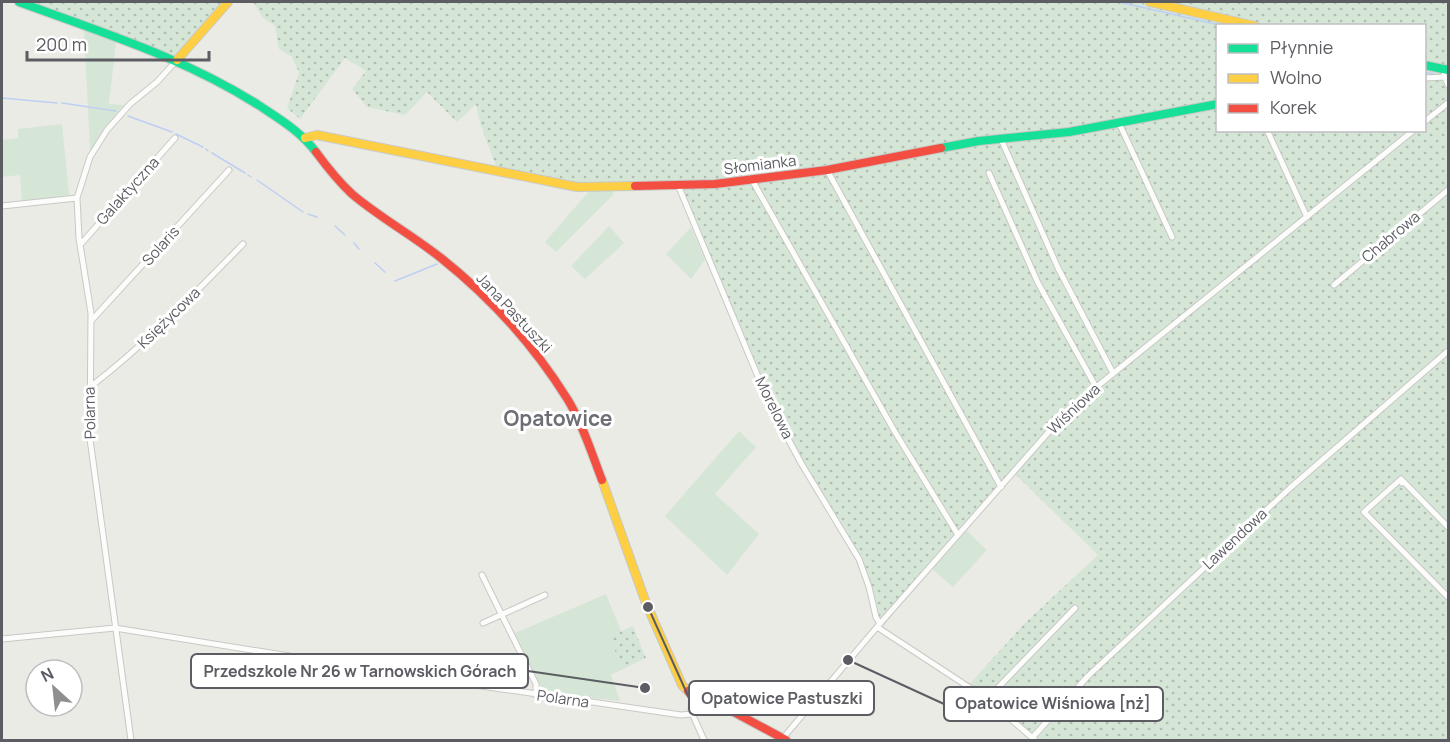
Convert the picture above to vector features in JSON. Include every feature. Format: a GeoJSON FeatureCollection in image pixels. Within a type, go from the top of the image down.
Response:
{"type":"FeatureCollection","features":[{"type":"Feature","properties":{"kind":"main road","name":"Jana Pastuszki"},"geometry":{"type":"LineString","coordinates":[[19,2],[177,60],[240,93],[293,127],[352,194],[441,258],[486,299],[516,330],[557,382],[573,409],[589,446],[645,600],[682,685],[692,696]]}},
{"type":"Feature","properties":{"kind":"main road"},"geometry":{"type":"LineString","coordinates":[[177,60],[228,2]]}},
{"type":"Feature","properties":{"kind":"main road"},"geometry":{"type":"LineString","coordinates":[[1150,2],[1246,24]]}},
{"type":"Feature","properties":{"kind":"main road"},"geometry":{"type":"LineString","coordinates":[[1426,65],[1445,72]]}},
{"type":"Feature","properties":{"kind":"main road","name":"Słomianka"},"geometry":{"type":"LineString","coordinates":[[305,138],[317,135],[577,187],[678,185],[752,180],[827,170],[979,141],[1069,132],[1216,104]]}},
{"type":"Feature","properties":{"kind":"main road"},"geometry":{"type":"LineString","coordinates":[[692,696],[730,710],[784,740]]}},
{"type":"Feature","properties":{"kind":"street"},"geometry":{"type":"LineString","coordinates":[[2,206],[77,198],[90,157],[107,130],[130,104],[157,82],[177,60]]}},
{"type":"Feature","properties":{"kind":"street"},"geometry":{"type":"LineString","coordinates":[[1426,78],[1445,72],[1449,86]]}},
{"type":"Feature","properties":{"kind":"street"},"geometry":{"type":"LineString","coordinates":[[1426,121],[1446,105],[1449,96]]}},
{"type":"Feature","properties":{"kind":"street"},"geometry":{"type":"LineString","coordinates":[[1119,123],[1172,237]]}},
{"type":"Feature","properties":{"kind":"street"},"geometry":{"type":"LineString","coordinates":[[1268,132],[1307,217]]}},
{"type":"Feature","properties":{"kind":"street","name":"Wiśniowa"},"geometry":{"type":"LineString","coordinates":[[784,740],[878,626],[1068,410],[1412,132]]}},
{"type":"Feature","properties":{"kind":"street","name":"Galaktyczna"},"geometry":{"type":"LineString","coordinates":[[80,245],[175,138]]}},
{"type":"Feature","properties":{"kind":"street"},"geometry":{"type":"LineString","coordinates":[[1001,139],[1058,268],[1113,373]]}},
{"type":"Feature","properties":{"kind":"street","name":"Solaris"},"geometry":{"type":"LineString","coordinates":[[91,321],[229,170]]}},
{"type":"Feature","properties":{"kind":"street"},"geometry":{"type":"LineString","coordinates":[[827,170],[1001,487]]}},
{"type":"Feature","properties":{"kind":"street"},"geometry":{"type":"LineString","coordinates":[[989,173],[1038,283],[1096,387]]}},
{"type":"Feature","properties":{"kind":"street"},"geometry":{"type":"LineString","coordinates":[[752,180],[889,422],[958,535]]}},
{"type":"Feature","properties":{"kind":"street","name":"Morelowa"},"geometry":{"type":"LineString","coordinates":[[678,185],[769,403],[801,463],[859,559],[878,626]]}},
{"type":"Feature","properties":{"kind":"street","name":"Chabrowa"},"geometry":{"type":"LineString","coordinates":[[1334,285],[1449,190]]}},
{"type":"Feature","properties":{"kind":"street","name":"Polarna"},"geometry":{"type":"LineString","coordinates":[[77,198],[80,245],[91,321],[90,439],[131,741]]}},
{"type":"Feature","properties":{"kind":"street","name":"Księżycowa"},"geometry":{"type":"LineString","coordinates":[[90,387],[142,345],[243,244]]}},
{"type":"Feature","properties":{"kind":"street","name":"Lawendowa"},"geometry":{"type":"LineString","coordinates":[[1034,740],[1088,676],[1290,488],[1449,351]]}},
{"type":"Feature","properties":{"kind":"street"},"geometry":{"type":"LineString","coordinates":[[1449,527],[1402,481],[1364,512],[1449,597]]}},
{"type":"Feature","properties":{"kind":"street"},"geometry":{"type":"LineString","coordinates":[[482,575],[536,684],[536,695]]}},
{"type":"Feature","properties":{"kind":"street"},"geometry":{"type":"LineString","coordinates":[[483,623],[545,595]]}},
{"type":"Feature","properties":{"kind":"street"},"geometry":{"type":"LineString","coordinates":[[987,699],[1075,608]]}},
{"type":"Feature","properties":{"kind":"street"},"geometry":{"type":"LineString","coordinates":[[878,626],[987,699],[1034,740]]}},
{"type":"Feature","properties":{"kind":"street","name":"Polarna"},"geometry":{"type":"LineString","coordinates":[[2,639],[115,628],[536,695],[681,715],[692,714]]}},
{"type":"Feature","properties":{"kind":"street"},"geometry":{"type":"LineString","coordinates":[[692,696],[692,714],[704,741]]}},
{"type":"Feature","properties":{"kind":"green space"},"geometry":{"type":"Polygon","coordinates":[[[23,2],[230,2],[179,60],[23,2]]]}},
{"type":"Feature","properties":{"kind":"green space"},"geometry":{"type":"Polygon","coordinates":[[[253,2],[1448,2],[1448,740],[1035,740],[986,700],[966,688],[1025,623],[1098,555],[1015,474],[958,536],[879,631],[871,590],[859,562],[774,416],[678,189],[596,187],[498,172],[480,123],[476,104],[457,122],[427,92],[405,115],[367,107],[352,89],[366,71],[345,58],[300,119],[287,108],[299,73],[292,57],[279,49],[275,26],[263,18],[253,2]]]}},
{"type":"Feature","properties":{"kind":"green space"},"geometry":{"type":"Polygon","coordinates":[[[84,30],[116,42],[109,104],[124,105],[103,130],[90,151],[84,30]]]}},
{"type":"Feature","properties":{"kind":"green space"},"geometry":{"type":"Polygon","coordinates":[[[62,124],[69,195],[22,202],[20,175],[2,177],[2,140],[18,138],[18,129],[62,124]]]}},
{"type":"Feature","properties":{"kind":"green space"},"geometry":{"type":"Polygon","coordinates":[[[590,190],[613,190],[613,195],[556,252],[545,242],[590,190]]]}},
{"type":"Feature","properties":{"kind":"green space"},"geometry":{"type":"Polygon","coordinates":[[[609,226],[624,243],[585,279],[571,266],[609,226]]]}},
{"type":"Feature","properties":{"kind":"green space"},"geometry":{"type":"Polygon","coordinates":[[[691,227],[705,260],[691,279],[666,254],[691,227]]]}},
{"type":"Feature","properties":{"kind":"green space"},"geometry":{"type":"Polygon","coordinates":[[[739,431],[756,447],[715,494],[759,534],[727,575],[665,516],[739,431]]]}},
{"type":"Feature","properties":{"kind":"green space"},"geometry":{"type":"Polygon","coordinates":[[[966,530],[987,550],[953,587],[932,569],[966,530]]]}},
{"type":"Feature","properties":{"kind":"green space"},"geometry":{"type":"Polygon","coordinates":[[[606,594],[621,631],[610,637],[623,669],[611,675],[620,701],[544,693],[515,633],[606,594]]]}},
{"type":"Feature","properties":{"kind":"green space"},"geometry":{"type":"Polygon","coordinates":[[[633,626],[646,658],[623,669],[609,637],[633,626]]]}},
{"type":"Feature","properties":{"kind":"waterway"},"geometry":{"type":"LineString","coordinates":[[1119,2],[1216,24]]}},
{"type":"Feature","properties":{"kind":"waterway"},"geometry":{"type":"LineString","coordinates":[[1426,72],[1434,74]]}},
{"type":"Feature","properties":{"kind":"waterway"},"geometry":{"type":"LineString","coordinates":[[2,98],[57,103]]}},
{"type":"Feature","properties":{"kind":"waterway"},"geometry":{"type":"LineString","coordinates":[[62,103],[116,111]]}},
{"type":"Feature","properties":{"kind":"waterway"},"geometry":{"type":"LineString","coordinates":[[128,116],[172,132]]}},
{"type":"Feature","properties":{"kind":"waterway"},"geometry":{"type":"LineString","coordinates":[[176,134],[203,147]]}},
{"type":"Feature","properties":{"kind":"waterway"},"geometry":{"type":"LineString","coordinates":[[212,153],[245,173]]}},
{"type":"Feature","properties":{"kind":"waterway"},"geometry":{"type":"LineString","coordinates":[[257,180],[303,212]]}},
{"type":"Feature","properties":{"kind":"waterway"},"geometry":{"type":"LineString","coordinates":[[308,214],[317,217]]}},
{"type":"Feature","properties":{"kind":"waterway"},"geometry":{"type":"LineString","coordinates":[[335,226],[345,235]]}},
{"type":"Feature","properties":{"kind":"waterway"},"geometry":{"type":"LineString","coordinates":[[354,243],[359,249]]}},
{"type":"Feature","properties":{"kind":"waterway"},"geometry":{"type":"LineString","coordinates":[[375,263],[385,272]]}},
{"type":"Feature","properties":{"kind":"waterway"},"geometry":{"type":"LineString","coordinates":[[395,281],[437,264]]}},
{"type":"Feature","properties":{"kind":"traffic: fast"},"geometry":{"type":"LineString","coordinates":[[19,2],[112,35],[202,74],[283,121],[316,152]]}},
{"type":"Feature","properties":{"kind":"traffic: fast"},"geometry":{"type":"LineString","coordinates":[[1426,65],[1448,70]]}},
{"type":"Feature","properties":{"kind":"traffic: fast"},"geometry":{"type":"LineString","coordinates":[[941,148],[979,141],[1069,132],[1216,104]]}},
{"type":"Feature","properties":{"kind":"traffic: slow"},"geometry":{"type":"LineString","coordinates":[[177,60],[228,2]]}},
{"type":"Feature","properties":{"kind":"traffic: slow"},"geometry":{"type":"LineString","coordinates":[[1150,2],[1246,24]]}},
{"type":"Feature","properties":{"kind":"traffic: slow"},"geometry":{"type":"LineString","coordinates":[[305,138],[317,135],[577,187],[635,186]]}},
{"type":"Feature","properties":{"kind":"traffic: slow"},"geometry":{"type":"LineString","coordinates":[[602,480],[646,603],[682,685],[688,691]]}},
{"type":"Feature","properties":{"kind":"traffic: jam"},"geometry":{"type":"LineString","coordinates":[[635,186],[715,184],[827,170],[941,148]]}},
{"type":"Feature","properties":{"kind":"traffic: jam"},"geometry":{"type":"LineString","coordinates":[[316,152],[352,194],[459,273],[494,306],[526,342],[568,400],[583,429],[602,480]]}},
{"type":"Feature","properties":{"kind":"traffic: jam"},"geometry":{"type":"LineString","coordinates":[[688,691],[692,696],[730,710],[786,740]]}},
{"type":"Feature","properties":{"kind":"place","name":"Opatowice Pastuszki"},"geometry":{"type":"Point","coordinates":[648,607]}},
{"type":"Feature","properties":{"kind":"place","name":"Opatowice Wiśniowa [nż]"},"geometry":{"type":"Point","coordinates":[848,660]}},
{"type":"Feature","properties":{"kind":"place","name":"Przedszkole Nr 26 w Tarnowskich Górach"},"geometry":{"type":"Point","coordinates":[645,688]}},
{"type":"Feature","properties":{"kind":"district","name":"Opatowice"},"geometry":{"type":"Point","coordinates":[558,419]}}]}
